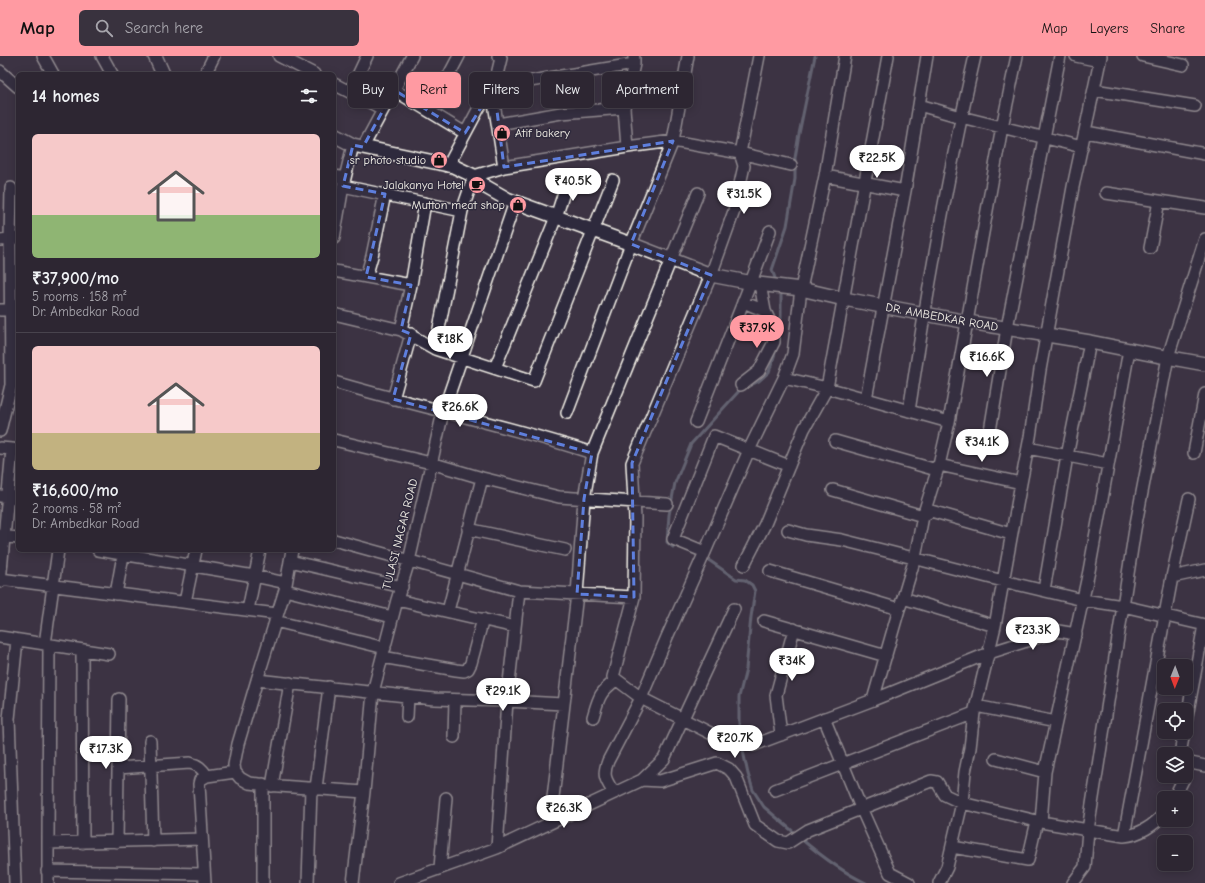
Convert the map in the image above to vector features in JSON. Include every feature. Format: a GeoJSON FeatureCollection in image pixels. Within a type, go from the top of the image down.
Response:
{"type":"FeatureCollection","features":[{"type":"Feature","properties":{"kind":"street"},"geometry":{"type":"LineString","coordinates":[[43,56],[52,72]]}},
{"type":"Feature","properties":{"kind":"street"},"geometry":{"type":"LineString","coordinates":[[102,56],[111,72]]}},
{"type":"Feature","properties":{"kind":"street"},"geometry":{"type":"LineString","coordinates":[[155,56],[162,72]]}},
{"type":"Feature","properties":{"kind":"street"},"geometry":{"type":"LineString","coordinates":[[206,72],[214,56]]}},
{"type":"Feature","properties":{"kind":"street"},"geometry":{"type":"LineString","coordinates":[[279,56],[310,72]]}},
{"type":"Feature","properties":{"kind":"street"},"geometry":{"type":"LineString","coordinates":[[398,82],[412,56]]}},
{"type":"Feature","properties":{"kind":"street"},"geometry":{"type":"LineString","coordinates":[[430,111],[460,56]]}},
{"type":"Feature","properties":{"kind":"street"},"geometry":{"type":"LineString","coordinates":[[568,413],[631,244],[673,142],[688,56]]}},
{"type":"Feature","properties":{"kind":"street"},"geometry":{"type":"LineString","coordinates":[[722,739],[641,698],[613,677],[634,597],[635,518],[632,463],[711,275],[734,211],[744,166],[740,153],[759,56]]}},
{"type":"Feature","properties":{"kind":"street"},"geometry":{"type":"LineString","coordinates":[[614,793],[605,779],[605,769],[608,761],[641,698],[666,637],[749,450],[784,378],[793,354],[801,289],[825,176],[845,56]]}},
{"type":"Feature","properties":{"kind":"street"},"geometry":{"type":"LineString","coordinates":[[744,565],[765,524],[804,429],[827,388],[888,56]]}},
{"type":"Feature","properties":{"kind":"street"},"geometry":{"type":"LineString","coordinates":[[866,399],[905,191],[927,56]]}},
{"type":"Feature","properties":{"kind":"street"},"geometry":{"type":"LineString","coordinates":[[908,411],[923,313],[960,117],[974,56]]}},
{"type":"Feature","properties":{"kind":"street"},"geometry":{"type":"LineString","coordinates":[[873,700],[915,558],[923,516],[939,465],[949,422],[1002,127],[1017,56]]}},
{"type":"Feature","properties":{"kind":"street"},"geometry":{"type":"LineString","coordinates":[[990,432],[1007,328],[1060,56]]}},
{"type":"Feature","properties":{"kind":"street"},"geometry":{"type":"LineString","coordinates":[[939,883],[947,867],[962,804],[965,772],[975,710],[995,626],[1028,448],[1040,370],[1073,187],[1086,132],[1100,58],[1076,56]]}},
{"type":"Feature","properties":{"kind":"street"},"geometry":{"type":"LineString","coordinates":[[1143,56],[1183,64]]}},
{"type":"Feature","properties":{"kind":"street"},"geometry":{"type":"LineString","coordinates":[[359,72],[365,57]]}},
{"type":"Feature","properties":{"kind":"street"},"geometry":{"type":"LineString","coordinates":[[499,72],[502,57]]}},
{"type":"Feature","properties":{"kind":"street"},"geometry":{"type":"LineString","coordinates":[[533,83],[634,60],[632,72]]}},
{"type":"Feature","properties":{"kind":"street"},"geometry":{"type":"LineString","coordinates":[[0,71],[16,85]]}},
{"type":"Feature","properties":{"kind":"street"},"geometry":{"type":"LineString","coordinates":[[336,85],[348,91]]}},
{"type":"Feature","properties":{"kind":"street"},"geometry":{"type":"LineString","coordinates":[[1094,90],[1195,106]]}},
{"type":"Feature","properties":{"kind":"street"},"geometry":{"type":"LineString","coordinates":[[398,92],[465,133]]}},
{"type":"Feature","properties":{"kind":"street"},"geometry":{"type":"LineString","coordinates":[[919,105],[1082,148]]}},
{"type":"Feature","properties":{"kind":"street"},"geometry":{"type":"LineString","coordinates":[[451,166],[465,133],[479,108]]}},
{"type":"Feature","properties":{"kind":"street"},"geometry":{"type":"LineString","coordinates":[[451,166],[485,108]]}},
{"type":"Feature","properties":{"kind":"street"},"geometry":{"type":"LineString","coordinates":[[496,108],[504,167]]}},
{"type":"Feature","properties":{"kind":"street"},"geometry":{"type":"LineString","coordinates":[[498,124],[561,113],[624,108],[627,147]]}},
{"type":"Feature","properties":{"kind":"street"},"geometry":{"type":"LineString","coordinates":[[336,227],[344,182],[358,146],[383,109]]}},
{"type":"Feature","properties":{"kind":"street"},"geometry":{"type":"LineString","coordinates":[[1086,132],[1205,154]]}},
{"type":"Feature","properties":{"kind":"street","name":"DR. AMBEDKAR ROAD"},"geometry":{"type":"LineString","coordinates":[[336,136],[358,146],[451,166],[474,176],[486,187],[507,199],[711,275],[801,289],[968,322],[1047,334],[1205,364]]}},
{"type":"Feature","properties":{"kind":"street"},"geometry":{"type":"LineString","coordinates":[[435,349],[462,211],[474,176],[504,167],[627,147],[673,142],[740,153],[791,165]]}},
{"type":"Feature","properties":{"kind":"street"},"geometry":{"type":"LineString","coordinates":[[825,176],[905,191]]}},
{"type":"Feature","properties":{"kind":"street"},"geometry":{"type":"LineString","coordinates":[[336,177],[344,182],[385,194],[462,211]]}},
{"type":"Feature","properties":{"kind":"street"},"geometry":{"type":"LineString","coordinates":[[495,368],[556,217],[568,180]]}},
{"type":"Feature","properties":{"kind":"street"},"geometry":{"type":"LineString","coordinates":[[336,314],[406,332],[435,349],[534,381],[613,180]]}},
{"type":"Feature","properties":{"kind":"street"},"geometry":{"type":"LineString","coordinates":[[0,431],[10,385],[10,188]]}},
{"type":"Feature","properties":{"kind":"street"},"geometry":{"type":"LineString","coordinates":[[550,823],[577,594],[584,499],[592,453],[698,193]]}},
{"type":"Feature","properties":{"kind":"street"},"geometry":{"type":"LineString","coordinates":[[1106,193],[1205,208]]}},
{"type":"Feature","properties":{"kind":"street"},"geometry":{"type":"LineString","coordinates":[[366,277],[385,194]]}},
{"type":"Feature","properties":{"kind":"street"},"geometry":{"type":"LineString","coordinates":[[1150,248],[1159,201]]}},
{"type":"Feature","properties":{"kind":"street","name":"TULASI NAGAR ROAD"},"geometry":{"type":"LineString","coordinates":[[353,883],[364,792],[373,692],[392,616],[409,561],[443,412],[463,358],[515,202]]}},
{"type":"Feature","properties":{"kind":"street"},"geometry":{"type":"LineString","coordinates":[[393,399],[406,332],[411,285],[425,203]]}},
{"type":"Feature","properties":{"kind":"street"},"geometry":{"type":"LineString","coordinates":[[696,422],[743,302],[756,283],[770,231]]}},
{"type":"Feature","properties":{"kind":"street"},"geometry":{"type":"LineString","coordinates":[[1073,883],[1085,867],[1088,830],[1136,529],[1168,357],[1205,240]]}},
{"type":"Feature","properties":{"kind":"street"},"geometry":{"type":"LineString","coordinates":[[336,271],[411,285]]}},
{"type":"Feature","properties":{"kind":"street"},"geometry":{"type":"LineString","coordinates":[[741,385],[759,371],[774,342],[774,330],[765,311],[756,283]]}},
{"type":"Feature","properties":{"kind":"street"},"geometry":{"type":"LineString","coordinates":[[743,302],[765,311]]}},
{"type":"Feature","properties":{"kind":"street"},"geometry":{"type":"LineString","coordinates":[[1044,590],[1067,456],[1090,342]]}},
{"type":"Feature","properties":{"kind":"street"},"geometry":{"type":"LineString","coordinates":[[952,847],[1028,860],[1039,821],[1045,772],[1083,600],[1129,350]]}},
{"type":"Feature","properties":{"kind":"street"},"geometry":{"type":"LineString","coordinates":[[784,378],[827,388],[949,422]]}},
{"type":"Feature","properties":{"kind":"street"},"geometry":{"type":"LineString","coordinates":[[336,383],[557,442],[592,453]]}},
{"type":"Feature","properties":{"kind":"street"},"geometry":{"type":"LineString","coordinates":[[1194,453],[1205,394]]}},
{"type":"Feature","properties":{"kind":"street"},"geometry":{"type":"LineString","coordinates":[[703,556],[673,539],[714,436],[789,466]]}},
{"type":"Feature","properties":{"kind":"street"},"geometry":{"type":"LineString","coordinates":[[336,440],[431,463],[482,478],[559,497],[667,504]]}},
{"type":"Feature","properties":{"kind":"street"},"geometry":{"type":"LineString","coordinates":[[835,441],[933,469],[939,465],[1021,483]]}},
{"type":"Feature","properties":{"kind":"street"},"geometry":{"type":"LineString","coordinates":[[0,448],[15,450],[2,536],[0,580],[53,585],[248,610],[383,653],[464,671],[468,669],[471,663],[483,619]]}},
{"type":"Feature","properties":{"kind":"street"},"geometry":{"type":"LineString","coordinates":[[1028,448],[1108,464]]}},
{"type":"Feature","properties":{"kind":"street"},"geometry":{"type":"LineString","coordinates":[[448,611],[482,478]]}},
{"type":"Feature","properties":{"kind":"street"},"geometry":{"type":"LineString","coordinates":[[833,490],[923,516],[931,511],[1011,534]]}},
{"type":"Feature","properties":{"kind":"street"},"geometry":{"type":"LineString","coordinates":[[1124,836],[1172,577],[1189,499]]}},
{"type":"Feature","properties":{"kind":"street"},"geometry":{"type":"LineString","coordinates":[[468,529],[565,550]]}},
{"type":"Feature","properties":{"kind":"street"},"geometry":{"type":"LineString","coordinates":[[788,530],[806,535],[842,540],[1083,600],[1124,606],[1204,625],[1190,703]]}},
{"type":"Feature","properties":{"kind":"street"},"geometry":{"type":"LineString","coordinates":[[2,536],[16,538]]}},
{"type":"Feature","properties":{"kind":"street"},"geometry":{"type":"LineString","coordinates":[[336,541],[519,591],[634,597]]}},
{"type":"Feature","properties":{"kind":"street"},"geometry":{"type":"LineString","coordinates":[[48,883],[47,644],[58,552]]}},
{"type":"Feature","properties":{"kind":"street"},"geometry":{"type":"LineString","coordinates":[[116,594],[124,552],[192,566],[254,576],[392,616]]}},
{"type":"Feature","properties":{"kind":"street"},"geometry":{"type":"LineString","coordinates":[[185,602],[196,552]]}},
{"type":"Feature","properties":{"kind":"street"},"geometry":{"type":"LineString","coordinates":[[248,610],[260,552]]}},
{"type":"Feature","properties":{"kind":"street"},"geometry":{"type":"LineString","coordinates":[[292,552],[285,586],[238,744],[234,764],[235,772],[240,778],[249,783],[364,792]]}},
{"type":"Feature","properties":{"kind":"street"},"geometry":{"type":"LineString","coordinates":[[290,561],[402,587]]}},
{"type":"Feature","properties":{"kind":"street"},"geometry":{"type":"LineString","coordinates":[[1172,577],[1205,570]]}},
{"type":"Feature","properties":{"kind":"street"},"geometry":{"type":"LineString","coordinates":[[770,571],[899,609]]}},
{"type":"Feature","properties":{"kind":"street"},"geometry":{"type":"LineString","coordinates":[[497,848],[507,701],[519,591]]}},
{"type":"Feature","properties":{"kind":"street"},"geometry":{"type":"LineString","coordinates":[[904,598],[995,626]]}},
{"type":"Feature","properties":{"kind":"street"},"geometry":{"type":"LineString","coordinates":[[397,600],[515,627]]}},
{"type":"Feature","properties":{"kind":"street"},"geometry":{"type":"LineString","coordinates":[[399,883],[497,848],[642,780],[664,759],[734,609]]}},
{"type":"Feature","properties":{"kind":"street"},"geometry":{"type":"LineString","coordinates":[[764,621],[886,656]]}},
{"type":"Feature","properties":{"kind":"street"},"geometry":{"type":"LineString","coordinates":[[781,735],[776,695],[794,629]]}},
{"type":"Feature","properties":{"kind":"street"},"geometry":{"type":"LineString","coordinates":[[754,745],[873,700],[989,653],[1058,631],[1076,634]]}},
{"type":"Feature","properties":{"kind":"street"},"geometry":{"type":"LineString","coordinates":[[0,637],[109,654]]}},
{"type":"Feature","properties":{"kind":"street"},"geometry":{"type":"LineString","coordinates":[[15,883],[9,719],[17,640]]}},
{"type":"Feature","properties":{"kind":"street"},"geometry":{"type":"LineString","coordinates":[[82,650],[83,843]]}},
{"type":"Feature","properties":{"kind":"street"},"geometry":{"type":"LineString","coordinates":[[257,680],[455,700],[563,704]]}},
{"type":"Feature","properties":{"kind":"street"},"geometry":{"type":"LineString","coordinates":[[593,717],[600,695],[604,689],[616,680]]}},
{"type":"Feature","properties":{"kind":"street"},"geometry":{"type":"LineString","coordinates":[[263,883],[268,785],[290,683]]}},
{"type":"Feature","properties":{"kind":"street"},"geometry":{"type":"LineString","coordinates":[[308,883],[313,788],[329,688]]}},
{"type":"Feature","properties":{"kind":"street"},"geometry":{"type":"LineString","coordinates":[[407,717],[408,696]]}},
{"type":"Feature","properties":{"kind":"street"},"geometry":{"type":"LineString","coordinates":[[117,842],[119,699]]}},
{"type":"Feature","properties":{"kind":"street"},"geometry":{"type":"LineString","coordinates":[[454,737],[455,700]]}},
{"type":"Feature","properties":{"kind":"street"},"geometry":{"type":"LineString","coordinates":[[774,790],[844,764],[975,710],[1056,722]]}},
{"type":"Feature","properties":{"kind":"street"},"geometry":{"type":"LineString","coordinates":[[824,718],[861,808],[890,873],[909,883]]}},
{"type":"Feature","properties":{"kind":"street"},"geometry":{"type":"LineString","coordinates":[[150,741],[153,841]]}},
{"type":"Feature","properties":{"kind":"street"},"geometry":{"type":"LineString","coordinates":[[996,759],[1045,772]]}},
{"type":"Feature","properties":{"kind":"street"},"geometry":{"type":"LineString","coordinates":[[118,768],[190,762],[198,765],[207,776]]}},
{"type":"Feature","properties":{"kind":"street"},"geometry":{"type":"LineString","coordinates":[[642,780],[660,780],[717,764],[729,769],[736,777],[755,825],[778,841],[788,843],[808,830],[932,781],[937,782],[945,795],[962,804],[1088,830],[1124,836],[1139,833],[1157,819]]}},
{"type":"Feature","properties":{"kind":"street"},"geometry":{"type":"LineString","coordinates":[[1193,764],[1205,766]]}},
{"type":"Feature","properties":{"kind":"street"},"geometry":{"type":"LineString","coordinates":[[47,871],[205,878],[199,784],[200,780],[207,776],[235,772]]}},
{"type":"Feature","properties":{"kind":"street"},"geometry":{"type":"LineString","coordinates":[[440,868],[446,798]]}},
{"type":"Feature","properties":{"kind":"street"},"geometry":{"type":"LineString","coordinates":[[48,843],[202,839]]}},
{"type":"Feature","properties":{"kind":"highlighted area"},"geometry":{"type":"Polygon","coordinates":[[[494,87],[504,167],[673,141],[631,244],[711,275],[632,463],[634,597],[577,594],[584,499],[592,453],[393,399],[411,334],[401,330],[411,285],[366,277],[385,194],[343,186],[353,145],[363,147],[394,90],[465,133],[494,87]]]}},
{"type":"Feature","properties":{"kind":"waterway"},"geometry":{"type":"LineString","coordinates":[[775,278],[772,270],[787,226],[795,179],[795,158],[815,56]]}},
{"type":"Feature","properties":{"kind":"waterway"},"geometry":{"type":"LineString","coordinates":[[779,339],[781,328],[781,293]]}},
{"type":"Feature","properties":{"kind":"waterway"},"geometry":{"type":"LineString","coordinates":[[776,350],[769,372],[759,381],[739,391],[691,444],[675,483],[669,515],[667,542],[673,547],[677,546],[683,548],[710,561],[736,579],[745,580],[752,585],[755,591],[746,669],[739,697],[739,727],[743,751],[753,790],[764,807],[796,834]]}},
{"type":"Feature","properties":{"kind":"waterway"},"geometry":{"type":"LineString","coordinates":[[800,838],[815,851],[848,874],[866,883]]}},
{"type":"Feature","properties":{"kind":"place","name":"Atif bakery"},"geometry":{"type":"Point","coordinates":[502,133]}},
{"type":"Feature","properties":{"kind":"place","name":"sr photo studio"},"geometry":{"type":"Point","coordinates":[439,160]}},
{"type":"Feature","properties":{"kind":"place","name":"Jalakanya Hotel"},"geometry":{"type":"Point","coordinates":[477,185]}},
{"type":"Feature","properties":{"kind":"place","name":"Mutton meat shop"},"geometry":{"type":"Point","coordinates":[518,205]}}]}
